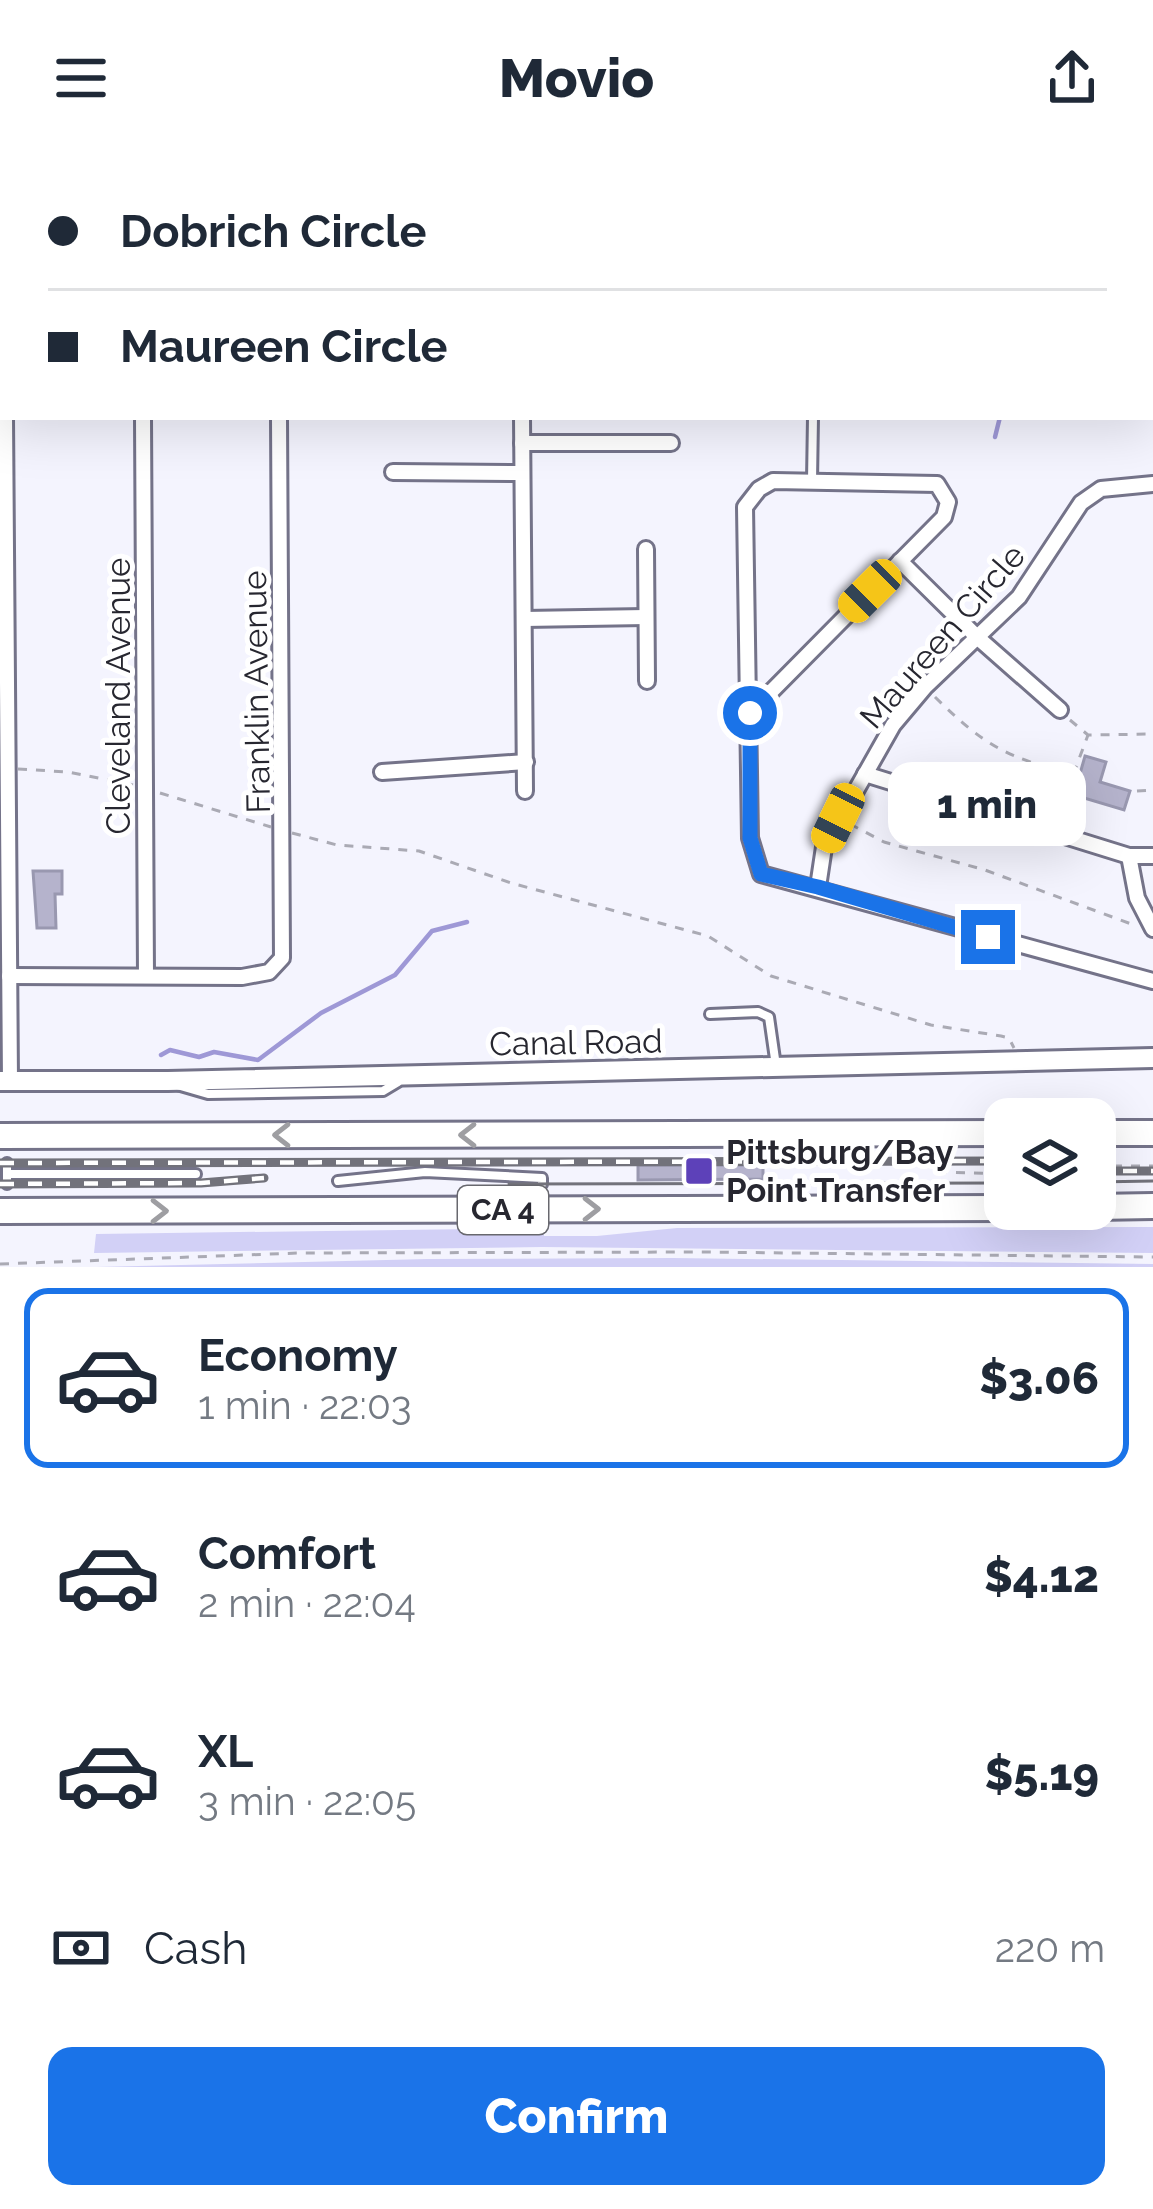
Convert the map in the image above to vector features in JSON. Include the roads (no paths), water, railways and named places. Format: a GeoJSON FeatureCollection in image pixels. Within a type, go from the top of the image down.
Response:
{"type":"FeatureCollection","features":[{"type":"Feature","properties":{"kind":"highway"},"geometry":{"type":"LineString","coordinates":[[1,1135],[984,1133]]}},
{"type":"Feature","properties":{"kind":"highway"},"geometry":{"type":"LineString","coordinates":[[1116,1133],[1153,1133]]}},
{"type":"Feature","properties":{"kind":"highway"},"geometry":{"type":"LineString","coordinates":[[1116,1207],[1153,1207]]}},
{"type":"Feature","properties":{"kind":"highway","name":"CA 4"},"geometry":{"type":"LineString","coordinates":[[0,1211],[984,1208]]}},
{"type":"Feature","properties":{"kind":"highway"},"geometry":{"type":"LineString","coordinates":[[0,1222],[111,1211]]}},
{"type":"Feature","properties":{"kind":"street"},"geometry":{"type":"LineString","coordinates":[[4,420],[9,769],[5,1081]]}},
{"type":"Feature","properties":{"kind":"street","name":"Cleveland Avenue"},"geometry":{"type":"LineString","coordinates":[[142,420],[146,976]]}},
{"type":"Feature","properties":{"kind":"street","name":"Franklin Avenue"},"geometry":{"type":"LineString","coordinates":[[146,976],[259,976],[278,965],[285,940],[280,420]]}},
{"type":"Feature","properties":{"kind":"street"},"geometry":{"type":"LineString","coordinates":[[522,420],[525,791]]}},
{"type":"Feature","properties":{"kind":"street"},"geometry":{"type":"LineString","coordinates":[[522,442],[671,442]]}},
{"type":"Feature","properties":{"kind":"street"},"geometry":{"type":"LineString","coordinates":[[393,472],[522,473]]}},
{"type":"Feature","properties":{"kind":"street"},"geometry":{"type":"LineString","coordinates":[[750,713],[944,517],[948,502],[937,484],[773,481],[759,489],[745,508],[750,838],[761,874],[1153,981]]}},
{"type":"Feature","properties":{"kind":"street","name":"Maureen Circle"},"geometry":{"type":"LineString","coordinates":[[818,887],[824,847],[893,725],[925,687],[1019,597],[1082,503],[1101,490],[1153,484]]}},
{"type":"Feature","properties":{"kind":"street"},"geometry":{"type":"LineString","coordinates":[[646,549],[647,681]]}},
{"type":"Feature","properties":{"kind":"street"},"geometry":{"type":"LineString","coordinates":[[900,561],[1060,710]]}},
{"type":"Feature","properties":{"kind":"street"},"geometry":{"type":"LineString","coordinates":[[524,619],[646,617]]}},
{"type":"Feature","properties":{"kind":"street"},"geometry":{"type":"LineString","coordinates":[[382,772],[526,762]]}},
{"type":"Feature","properties":{"kind":"street"},"geometry":{"type":"LineString","coordinates":[[865,774],[1130,856],[1153,856]]}},
{"type":"Feature","properties":{"kind":"street"},"geometry":{"type":"LineString","coordinates":[[1130,856],[1137,898],[1153,929]]}},
{"type":"Feature","properties":{"kind":"street"},"geometry":{"type":"LineString","coordinates":[[9,976],[146,976]]}},
{"type":"Feature","properties":{"kind":"street","name":"Canal Road"},"geometry":{"type":"LineString","coordinates":[[5,1081],[1153,1058]]}},
{"type":"Feature","properties":{"kind":"lane"},"geometry":{"type":"LineString","coordinates":[[812,482],[813,420]]}},
{"type":"Feature","properties":{"kind":"lane"},"geometry":{"type":"LineString","coordinates":[[710,1014],[758,1012],[769,1017],[776,1067]]}},
{"type":"Feature","properties":{"kind":"lane"},"geometry":{"type":"LineString","coordinates":[[168,1081],[208,1094],[383,1091],[409,1076]]}},
{"type":"Feature","properties":{"kind":"lane"},"geometry":{"type":"LineString","coordinates":[[269,1093],[269,1105]]}},
{"type":"Feature","properties":{"kind":"lane"},"geometry":{"type":"LineString","coordinates":[[338,1181],[435,1172],[542,1178],[542,1184]]}},
{"type":"Feature","properties":{"kind":"lane"},"geometry":{"type":"LineString","coordinates":[[7,1174],[196,1174]]}},
{"type":"Feature","properties":{"kind":"waterway"},"geometry":{"type":"LineString","coordinates":[[995,437],[999,420]]}},
{"type":"Feature","properties":{"kind":"waterway"},"geometry":{"type":"LineString","coordinates":[[161,1055],[170,1050],[199,1057],[214,1052],[258,1060],[321,1013],[395,975],[432,931],[467,922]]}},
{"type":"Feature","properties":{"kind":"tram line"},"geometry":{"type":"LineString","coordinates":[[1116,1182],[1153,1181]]}},
{"type":"Feature","properties":{"kind":"tram line"},"geometry":{"type":"LineString","coordinates":[[509,1184],[984,1183]]}},
{"type":"Feature","properties":{"kind":"railway"},"geometry":{"type":"LineString","coordinates":[[0,1163],[984,1161]]}},
{"type":"Feature","properties":{"kind":"railway"},"geometry":{"type":"LineString","coordinates":[[1116,1171],[1153,1171]]}},
{"type":"Feature","properties":{"kind":"railway"},"geometry":{"type":"LineString","coordinates":[[0,1184],[264,1178]]}},
{"type":"Feature","properties":{"kind":"place","name":"Pittsburg/Bay Point Transfer"},"geometry":{"type":"Point","coordinates":[699,1171]}}]}
